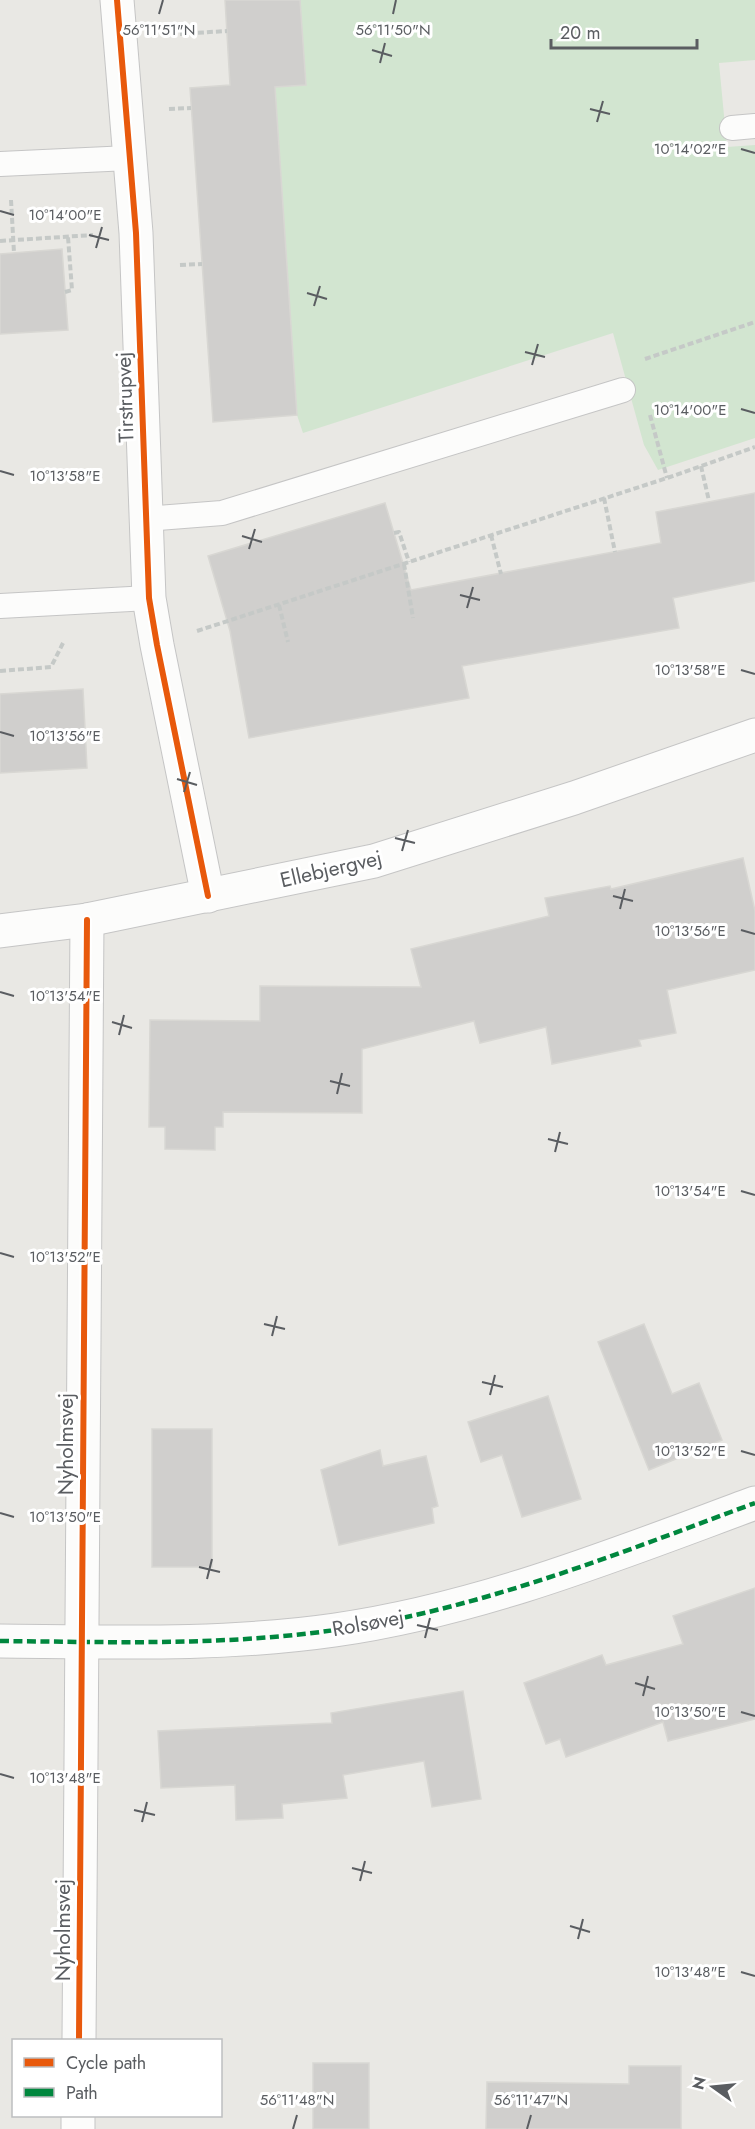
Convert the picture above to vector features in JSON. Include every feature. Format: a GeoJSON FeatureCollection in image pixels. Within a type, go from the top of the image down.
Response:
{"type":"FeatureCollection","features":[{"type":"Feature","properties":{"kind":"street","name":"Tirstrupvej"},"geometry":{"type":"LineString","coordinates":[[117,0],[136,233],[149,598],[156,645],[208,896]]}},
{"type":"Feature","properties":{"kind":"street","name":"Ellebjergvej"},"geometry":{"type":"LineString","coordinates":[[0,931],[87,920],[374,861],[574,798],[755,735]]}},
{"type":"Feature","properties":{"kind":"street","name":"Nyholmsvej"},"geometry":{"type":"LineString","coordinates":[[79,2039],[87,920]]}},
{"type":"Feature","properties":{"kind":"street","name":"Rolsøvej"},"geometry":{"type":"LineString","coordinates":[[0,1641],[224,1641],[335,1630],[431,1612],[539,1582],[755,1503]]}},
{"type":"Feature","properties":{"kind":"lane"},"geometry":{"type":"LineString","coordinates":[[5,163],[129,158]]}},
{"type":"Feature","properties":{"kind":"lane"},"geometry":{"type":"LineString","coordinates":[[145,519],[222,513],[623,390]]}},
{"type":"Feature","properties":{"kind":"lane"},"geometry":{"type":"LineString","coordinates":[[0,606],[149,598]]}},
{"type":"Feature","properties":{"kind":"path"},"geometry":{"type":"LineString","coordinates":[[120,38],[227,31]]}},
{"type":"Feature","properties":{"kind":"path"},"geometry":{"type":"LineString","coordinates":[[5,163],[14,253]]}},
{"type":"Feature","properties":{"kind":"path"},"geometry":{"type":"LineString","coordinates":[[0,241],[136,233]]}},
{"type":"Feature","properties":{"kind":"path"},"geometry":{"type":"LineString","coordinates":[[65,292],[72,290],[68,237]]}},
{"type":"Feature","properties":{"kind":"path"},"geometry":{"type":"LineString","coordinates":[[686,347],[755,322]]}},
{"type":"Feature","properties":{"kind":"path"},"geometry":{"type":"LineString","coordinates":[[647,406],[667,478]]}},
{"type":"Feature","properties":{"kind":"path"},"geometry":{"type":"LineString","coordinates":[[156,645],[667,478],[755,447]]}},
{"type":"Feature","properties":{"kind":"path"},"geometry":{"type":"LineString","coordinates":[[701,465],[709,501]]}},
{"type":"Feature","properties":{"kind":"path"},"geometry":{"type":"LineString","coordinates":[[604,498],[615,552]]}},
{"type":"Feature","properties":{"kind":"path"},"geometry":{"type":"LineString","coordinates":[[394,533],[399,532],[409,562]]}},
{"type":"Feature","properties":{"kind":"path"},"geometry":{"type":"LineString","coordinates":[[491,536],[501,574]]}},
{"type":"Feature","properties":{"kind":"path"},"geometry":{"type":"LineString","coordinates":[[404,564],[412,618]]}},
{"type":"Feature","properties":{"kind":"path"},"geometry":{"type":"LineString","coordinates":[[0,671],[51,667],[85,602]]}},
{"type":"Feature","properties":{"kind":"path"},"geometry":{"type":"LineString","coordinates":[[279,605],[288,642]]}},
{"type":"Feature","properties":{"kind":"green space"},"geometry":{"type":"Polygon","coordinates":[[[300,0],[755,0],[755,60],[719,63],[727,147],[755,145],[755,438],[658,470],[644,445],[613,333],[303,433],[297,415],[275,87],[306,85],[300,0]]]}},
{"type":"Feature","properties":{"kind":"building"},"geometry":{"type":"Polygon","coordinates":[[[225,0],[300,0],[306,85],[275,87],[297,415],[213,422],[190,88],[230,85],[225,0]]]}},
{"type":"Feature","properties":{"kind":"building"},"geometry":{"type":"Polygon","coordinates":[[[62,249],[68,330],[0,334],[0,254],[62,249]]]}},
{"type":"Feature","properties":{"kind":"building"},"geometry":{"type":"Polygon","coordinates":[[[755,493],[755,581],[673,598],[679,628],[462,666],[469,698],[249,738],[230,631],[208,556],[385,503],[411,590],[661,543],[656,512],[755,493]]]}},
{"type":"Feature","properties":{"kind":"building"},"geometry":{"type":"Polygon","coordinates":[[[83,689],[87,768],[0,773],[0,694],[83,689]]]}},
{"type":"Feature","properties":{"kind":"building"},"geometry":{"type":"Polygon","coordinates":[[[743,858],[755,911],[755,970],[667,990],[676,1033],[639,1040],[641,1046],[552,1064],[546,1027],[480,1043],[474,1021],[362,1049],[362,1113],[223,1112],[223,1127],[215,1127],[215,1150],[165,1149],[165,1127],[149,1127],[150,1020],[260,1021],[260,986],[421,987],[411,949],[549,916],[545,898],[610,886],[611,889],[743,858]]]}},
{"type":"Feature","properties":{"kind":"building"},"geometry":{"type":"Polygon","coordinates":[[[644,1324],[672,1394],[699,1383],[722,1440],[649,1470],[598,1342],[644,1324]]]}},
{"type":"Feature","properties":{"kind":"building"},"geometry":{"type":"Polygon","coordinates":[[[548,1396],[581,1499],[522,1517],[502,1455],[481,1462],[468,1422],[548,1396]]]}},
{"type":"Feature","properties":{"kind":"building"},"geometry":{"type":"Polygon","coordinates":[[[152,1429],[212,1429],[212,1567],[152,1567],[152,1429]]]}},
{"type":"Feature","properties":{"kind":"building"},"geometry":{"type":"Polygon","coordinates":[[[380,1450],[383,1466],[426,1456],[438,1506],[432,1508],[434,1523],[339,1545],[321,1470],[380,1450]]]}},
{"type":"Feature","properties":{"kind":"building"},"geometry":{"type":"Polygon","coordinates":[[[755,1588],[755,1719],[668,1741],[663,1722],[566,1757],[560,1739],[546,1744],[524,1683],[602,1655],[606,1665],[683,1644],[673,1616],[755,1588]]]}},
{"type":"Feature","properties":{"kind":"building"},"geometry":{"type":"Polygon","coordinates":[[[463,1691],[481,1799],[432,1807],[424,1761],[343,1775],[347,1798],[282,1804],[283,1818],[236,1820],[235,1785],[161,1788],[158,1731],[332,1723],[331,1713],[463,1691]]]}},
{"type":"Feature","properties":{"kind":"building"},"geometry":{"type":"Polygon","coordinates":[[[313,2063],[369,2063],[369,2129],[313,2129],[313,2063]]]}},
{"type":"Feature","properties":{"kind":"building"},"geometry":{"type":"Polygon","coordinates":[[[629,2066],[681,2066],[681,2129],[486,2129],[487,2082],[629,2084],[629,2066]]]}},
{"type":"Feature","properties":{"kind":"marked path"},"geometry":{"type":"LineString","coordinates":[[0,1641],[168,1642],[251,1639],[335,1630],[389,1621],[496,1594],[548,1578],[755,1503]]}},
{"type":"Feature","properties":{"kind":"cycle path"},"geometry":{"type":"LineString","coordinates":[[117,0],[136,233],[149,598],[208,896]]}},
{"type":"Feature","properties":{"kind":"cycle path"},"geometry":{"type":"LineString","coordinates":[[79,2039],[87,920]]}}]}
